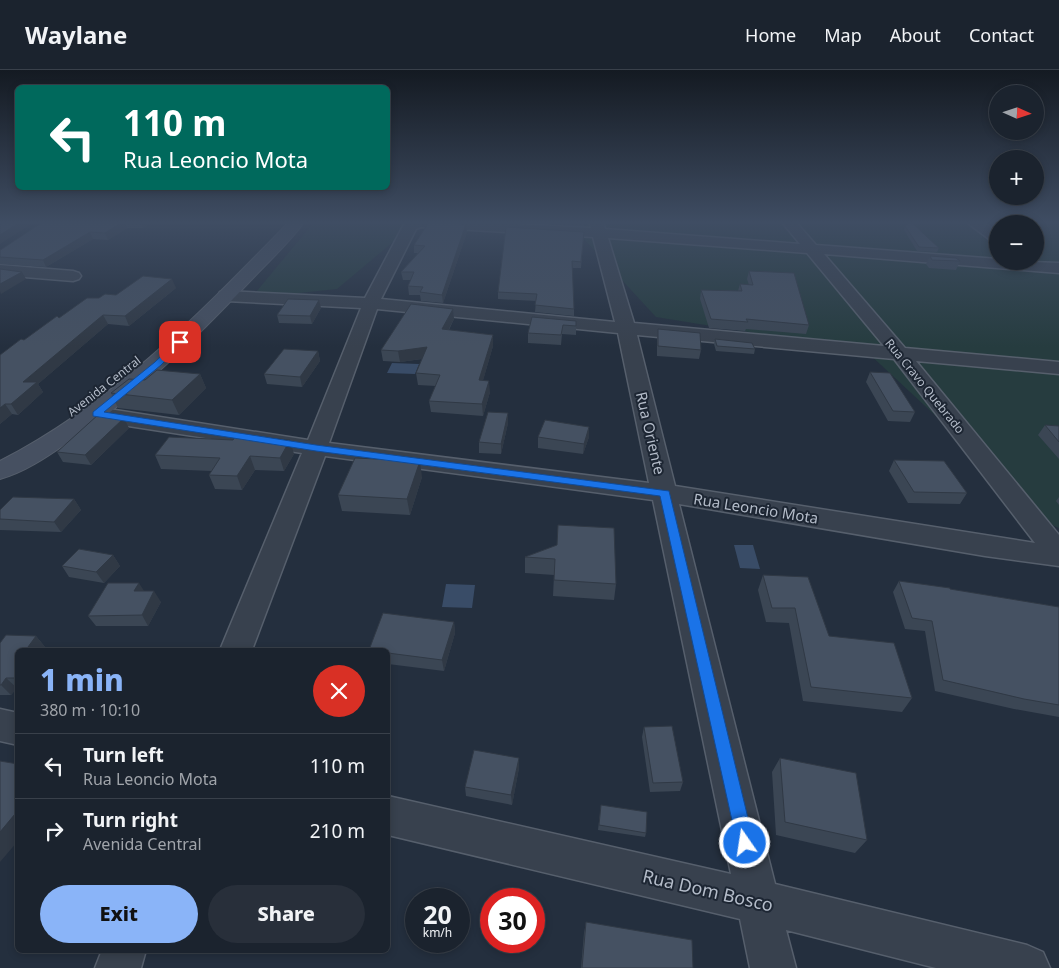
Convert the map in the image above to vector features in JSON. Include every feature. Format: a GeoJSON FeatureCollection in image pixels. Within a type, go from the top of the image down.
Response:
{"type":"FeatureCollection","features":[{"type":"Feature","properties":{"kind":"main road","name":"Avenida Central"},"geometry":{"type":"LineString","coordinates":[[0,455],[64,418],[107,387],[185,319],[242,263]]}},
{"type":"Feature","properties":{"kind":"main road","name":"Avenida Central"},"geometry":{"type":"LineString","coordinates":[[0,471],[39,450],[96,414],[158,364],[258,263]]}},
{"type":"Feature","properties":{"kind":"street"},"geometry":{"type":"LineString","coordinates":[[237,648],[371,303],[391,263]]}},
{"type":"Feature","properties":{"kind":"street","name":"Rua Oriente"},"geometry":{"type":"LineString","coordinates":[[608,263],[626,328],[665,494],[773,968]]}},
{"type":"Feature","properties":{"kind":"street","name":"Rua Cravo Quebrado"},"geometry":{"type":"LineString","coordinates":[[824,263],[900,354],[1059,555]]}},
{"type":"Feature","properties":{"kind":"street"},"geometry":{"type":"LineString","coordinates":[[1044,266],[1059,268]]}},
{"type":"Feature","properties":{"kind":"street"},"geometry":{"type":"LineString","coordinates":[[0,270],[73,276]]}},
{"type":"Feature","properties":{"kind":"street"},"geometry":{"type":"LineString","coordinates":[[1042,270],[1059,281]]}},
{"type":"Feature","properties":{"kind":"street"},"geometry":{"type":"LineString","coordinates":[[226,296],[371,303],[1059,368]]}},
{"type":"Feature","properties":{"kind":"street","name":"Rua Leoncio Mota"},"geometry":{"type":"LineString","coordinates":[[96,414],[316,448],[665,494],[976,544],[1059,555]]}},
{"type":"Feature","properties":{"kind":"street"},"geometry":{"type":"LineString","coordinates":[[0,725],[15,728]]}},
{"type":"Feature","properties":{"kind":"street","name":"Rua Dom Bosco"},"geometry":{"type":"LineString","coordinates":[[390,816],[759,902],[1027,968]]}},
{"type":"Feature","properties":{"kind":"street"},"geometry":{"type":"LineString","coordinates":[[118,968],[123,953]]}},
{"type":"Feature","properties":{"kind":"green space"},"geometry":{"type":"Polygon","coordinates":[[[280,263],[368,263],[337,289],[251,298],[280,263]]]}},
{"type":"Feature","properties":{"kind":"green space"},"geometry":{"type":"Polygon","coordinates":[[[606,263],[989,263],[989,270],[1044,270],[1044,263],[1059,263],[1059,528],[1054,526],[866,351],[656,317],[606,263]]]}},
{"type":"Feature","properties":{"kind":"water"},"geometry":{"type":"Polygon","coordinates":[[[392,363],[419,364],[415,374],[387,373],[392,363]]]}},
{"type":"Feature","properties":{"kind":"water"},"geometry":{"type":"Polygon","coordinates":[[[734,545],[753,545],[760,569],[740,568],[734,545]]]}},
{"type":"Feature","properties":{"kind":"water"},"geometry":{"type":"Polygon","coordinates":[[[446,584],[475,585],[472,608],[442,607],[446,584]]]}},
{"type":"Feature","properties":{"kind":"building"},"geometry":{"type":"Polygon","coordinates":[[[409,263],[453,263],[442,295],[420,292],[423,287],[408,286],[414,272],[401,272],[409,263]]]}},
{"type":"Feature","properties":{"kind":"building"},"geometry":{"type":"Polygon","coordinates":[[[502,263],[572,263],[574,309],[535,305],[537,294],[498,292],[502,263]]]}},
{"type":"Feature","properties":{"kind":"building"},"geometry":{"type":"Polygon","coordinates":[[[0,269],[22,272],[0,284],[0,269]]]}},
{"type":"Feature","properties":{"kind":"building"},"geometry":{"type":"Polygon","coordinates":[[[749,271],[794,273],[809,325],[746,319],[748,322],[711,319],[701,290],[742,291],[740,284],[753,285],[749,271]]]}},
{"type":"Feature","properties":{"kind":"building"},"geometry":{"type":"Polygon","coordinates":[[[143,276],[172,279],[125,316],[103,315],[23,382],[37,382],[11,404],[5,404],[0,408],[0,355],[21,339],[24,340],[57,316],[59,318],[87,298],[99,298],[105,294],[116,295],[143,276]]]}},
{"type":"Feature","properties":{"kind":"building"},"geometry":{"type":"Polygon","coordinates":[[[288,299],[319,300],[310,316],[277,315],[288,299]]]}},
{"type":"Feature","properties":{"kind":"building"},"geometry":{"type":"Polygon","coordinates":[[[411,304],[453,309],[442,329],[493,335],[479,380],[489,381],[482,404],[429,401],[440,375],[416,373],[427,347],[398,351],[381,350],[411,304]]]}},
{"type":"Feature","properties":{"kind":"building"},"geometry":{"type":"Polygon","coordinates":[[[532,317],[576,321],[576,326],[563,325],[561,335],[528,333],[532,317]]]}},
{"type":"Feature","properties":{"kind":"building"},"geometry":{"type":"Polygon","coordinates":[[[658,329],[700,333],[701,350],[658,346],[658,329]]]}},
{"type":"Feature","properties":{"kind":"building"},"geometry":{"type":"Polygon","coordinates":[[[715,339],[752,343],[755,349],[717,346],[715,339]]]}},
{"type":"Feature","properties":{"kind":"building"},"geometry":{"type":"Polygon","coordinates":[[[284,349],[318,351],[300,377],[264,374],[284,349]]]}},
{"type":"Feature","properties":{"kind":"building"},"geometry":{"type":"Polygon","coordinates":[[[157,370],[200,374],[172,400],[111,393],[129,379],[145,380],[157,370]]]}},
{"type":"Feature","properties":{"kind":"building"},"geometry":{"type":"Polygon","coordinates":[[[870,372],[890,373],[915,412],[893,411],[870,372]]]}},
{"type":"Feature","properties":{"kind":"building"},"geometry":{"type":"Polygon","coordinates":[[[488,412],[508,413],[501,444],[479,442],[488,412]]]}},
{"type":"Feature","properties":{"kind":"building"},"geometry":{"type":"Polygon","coordinates":[[[99,414],[124,418],[85,455],[57,452],[99,414]]]}},
{"type":"Feature","properties":{"kind":"building"},"geometry":{"type":"Polygon","coordinates":[[[545,420],[589,427],[584,444],[538,437],[545,420]]]}},
{"type":"Feature","properties":{"kind":"building"},"geometry":{"type":"Polygon","coordinates":[[[1045,425],[1059,426],[1059,442],[1045,425]]]}},
{"type":"Feature","properties":{"kind":"building"},"geometry":{"type":"Polygon","coordinates":[[[236,435],[290,440],[280,458],[250,456],[237,476],[209,475],[220,458],[155,455],[169,437],[233,440],[236,435]]]}},
{"type":"Feature","properties":{"kind":"building"},"geometry":{"type":"Polygon","coordinates":[[[355,458],[420,461],[407,499],[338,495],[355,458]]]}},
{"type":"Feature","properties":{"kind":"building"},"geometry":{"type":"Polygon","coordinates":[[[894,460],[944,461],[967,493],[914,492],[894,460]]]}},
{"type":"Feature","properties":{"kind":"building"},"geometry":{"type":"Polygon","coordinates":[[[13,497],[74,499],[54,522],[0,519],[0,510],[13,497]]]}},
{"type":"Feature","properties":{"kind":"building"},"geometry":{"type":"Polygon","coordinates":[[[558,525],[614,528],[616,584],[554,580],[555,559],[525,557],[557,545],[558,525]]]}},
{"type":"Feature","properties":{"kind":"building"},"geometry":{"type":"Polygon","coordinates":[[[79,549],[113,555],[96,572],[62,566],[79,549]]]}},
{"type":"Feature","properties":{"kind":"building"},"geometry":{"type":"Polygon","coordinates":[[[763,575],[808,577],[829,636],[894,643],[912,698],[811,687],[795,608],[772,608],[763,575]]]}},
{"type":"Feature","properties":{"kind":"building"},"geometry":{"type":"Polygon","coordinates":[[[899,581],[1059,607],[1059,705],[1024,699],[943,680],[932,621],[912,618],[899,581]]]}},
{"type":"Feature","properties":{"kind":"building"},"geometry":{"type":"Polygon","coordinates":[[[108,583],[139,583],[134,591],[154,591],[142,615],[88,616],[108,583]]]}},
{"type":"Feature","properties":{"kind":"building"},"geometry":{"type":"Polygon","coordinates":[[[383,613],[454,622],[442,660],[390,653],[390,648],[370,648],[383,613]]]}},
{"type":"Feature","properties":{"kind":"building"},"geometry":{"type":"Polygon","coordinates":[[[6,635],[36,636],[28,647],[66,648],[15,648],[15,678],[6,678],[0,685],[0,643],[6,635]]]}},
{"type":"Feature","properties":{"kind":"building"},"geometry":{"type":"Polygon","coordinates":[[[672,726],[683,782],[653,783],[644,727],[672,726]]]}},
{"type":"Feature","properties":{"kind":"building"},"geometry":{"type":"Polygon","coordinates":[[[474,750],[519,758],[511,795],[465,787],[474,750]]]}},
{"type":"Feature","properties":{"kind":"building"},"geometry":{"type":"Polygon","coordinates":[[[780,758],[856,773],[867,840],[785,822],[780,758]]]}},
{"type":"Feature","properties":{"kind":"building"},"geometry":{"type":"Polygon","coordinates":[[[0,761],[15,764],[15,814],[0,832],[0,761]]]}},
{"type":"Feature","properties":{"kind":"building"},"geometry":{"type":"Polygon","coordinates":[[[601,805],[647,812],[646,833],[599,825],[601,805]]]}},
{"type":"Feature","properties":{"kind":"building"},"geometry":{"type":"Polygon","coordinates":[[[586,922],[692,940],[693,968],[582,968],[586,922]]]}},
{"type":"Feature","properties":{"kind":"route"},"geometry":{"type":"LineString","coordinates":[[180,342],[158,364],[96,414],[316,448],[665,494],[745,843]]}}]}
